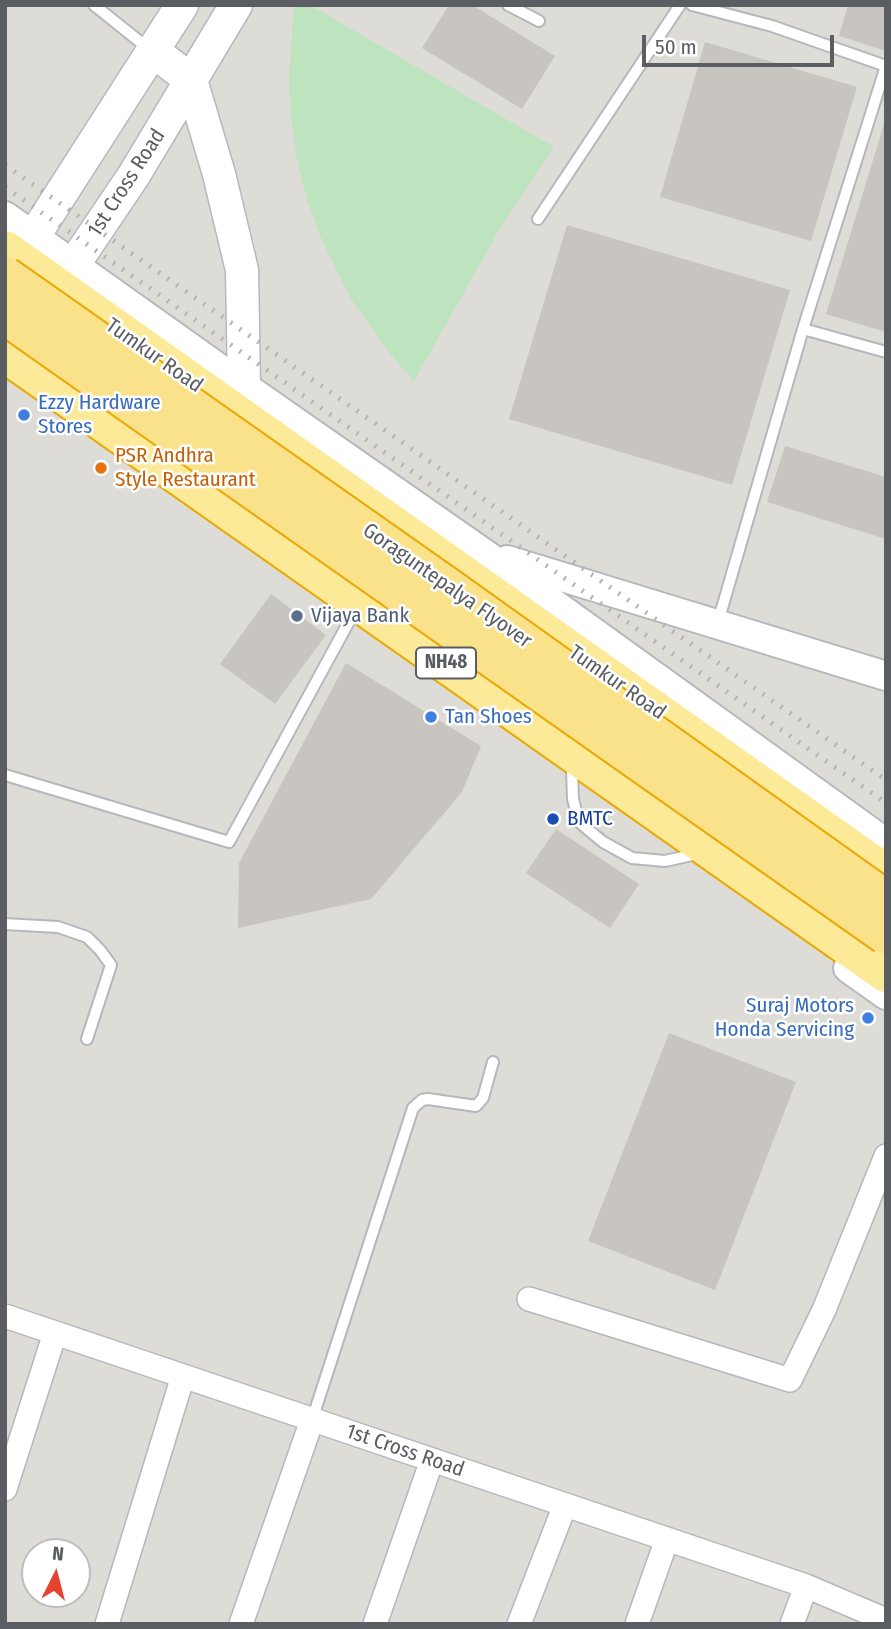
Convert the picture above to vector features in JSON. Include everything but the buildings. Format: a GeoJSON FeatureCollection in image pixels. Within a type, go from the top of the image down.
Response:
{"type":"FeatureCollection","features":[{"type":"Feature","properties":{"kind":"highway","name":"Tumkur Road"},"geometry":{"type":"LineString","coordinates":[[13,259],[65,276],[886,874]]}},
{"type":"Feature","properties":{"kind":"highway","name":"Goraguntepalya Flyover"},"geometry":{"type":"LineString","coordinates":[[13,259],[446,586],[886,900]]}},
{"type":"Feature","properties":{"kind":"highway","name":"Goraguntepalya Flyover"},"geometry":{"type":"LineString","coordinates":[[5,315],[886,936]]}},
{"type":"Feature","properties":{"kind":"highway","name":"NH48"},"geometry":{"type":"LineString","coordinates":[[5,352],[886,973]]}},
{"type":"Feature","properties":{"kind":"main road"},"geometry":{"type":"LineString","coordinates":[[13,259],[182,5]]}},
{"type":"Feature","properties":{"kind":"main road","name":"1st Cross Road"},"geometry":{"type":"LineString","coordinates":[[5,352],[65,276],[134,175],[236,5]]}},
{"type":"Feature","properties":{"kind":"main road"},"geometry":{"type":"LineString","coordinates":[[153,51],[191,80],[219,174],[242,270],[244,386]]}},
{"type":"Feature","properties":{"kind":"street"},"geometry":{"type":"LineString","coordinates":[[5,216],[13,259]]}},
{"type":"Feature","properties":{"kind":"street"},"geometry":{"type":"LineString","coordinates":[[65,276],[244,386],[485,554],[886,843]]}},
{"type":"Feature","properties":{"kind":"street"},"geometry":{"type":"LineString","coordinates":[[5,373],[572,770],[886,995]]}},
{"type":"Feature","properties":{"kind":"street"},"geometry":{"type":"LineString","coordinates":[[485,554],[886,677]]}},
{"type":"Feature","properties":{"kind":"street"},"geometry":{"type":"LineString","coordinates":[[529,1299],[790,1380],[824,1310],[886,1156]]}},
{"type":"Feature","properties":{"kind":"street","name":"1st Cross Road"},"geometry":{"type":"LineString","coordinates":[[5,1316],[806,1586],[886,1620]]}},
{"type":"Feature","properties":{"kind":"street"},"geometry":{"type":"LineString","coordinates":[[5,1489],[55,1333]]}},
{"type":"Feature","properties":{"kind":"street"},"geometry":{"type":"LineString","coordinates":[[107,1624],[183,1376]]}},
{"type":"Feature","properties":{"kind":"street"},"geometry":{"type":"LineString","coordinates":[[241,1624],[312,1420]]}},
{"type":"Feature","properties":{"kind":"street"},"geometry":{"type":"LineString","coordinates":[[375,1624],[432,1460]]}},
{"type":"Feature","properties":{"kind":"street"},"geometry":{"type":"LineString","coordinates":[[519,1624],[565,1505]]}},
{"type":"Feature","properties":{"kind":"street"},"geometry":{"type":"LineString","coordinates":[[638,1624],[667,1539]]}},
{"type":"Feature","properties":{"kind":"street"},"geometry":{"type":"LineString","coordinates":[[792,1624],[806,1586]]}},
{"type":"Feature","properties":{"kind":"lane"},"geometry":{"type":"LineString","coordinates":[[93,5],[153,51]]}},
{"type":"Feature","properties":{"kind":"lane"},"geometry":{"type":"LineString","coordinates":[[509,5],[539,21]]}},
{"type":"Feature","properties":{"kind":"lane"},"geometry":{"type":"LineString","coordinates":[[538,219],[680,5]]}},
{"type":"Feature","properties":{"kind":"lane"},"geometry":{"type":"LineString","coordinates":[[692,5],[772,26],[886,66],[803,329],[717,625]]}},
{"type":"Feature","properties":{"kind":"lane"},"geometry":{"type":"LineString","coordinates":[[803,329],[886,352]]}},
{"type":"Feature","properties":{"kind":"lane"},"geometry":{"type":"LineString","coordinates":[[5,775],[229,842],[352,616]]}},
{"type":"Feature","properties":{"kind":"lane"},"geometry":{"type":"LineString","coordinates":[[572,770],[573,799],[579,822],[603,842],[632,859],[665,861],[692,855]]}},
{"type":"Feature","properties":{"kind":"lane"},"geometry":{"type":"LineString","coordinates":[[5,925],[58,927],[87,937],[100,950],[110,965],[87,1039]]}},
{"type":"Feature","properties":{"kind":"lane"},"geometry":{"type":"LineString","coordinates":[[312,1420],[413,1108],[422,1100],[428,1099],[476,1106],[483,1098],[493,1062]]}},
{"type":"Feature","properties":{"kind":"shaded area"},"geometry":{"type":"Polygon","coordinates":[[[5,5],[886,5],[886,1624],[5,1624],[5,5]]]}},
{"type":"Feature","properties":{"kind":"green space"},"geometry":{"type":"Polygon","coordinates":[[[294,5],[310,5],[554,147],[498,232],[414,381],[391,355],[351,299],[321,238],[307,200],[291,119],[289,78],[294,5]]]}},
{"type":"Feature","properties":{"kind":"railway"},"geometry":{"type":"LineString","coordinates":[[5,165],[886,780]]}},
{"type":"Feature","properties":{"kind":"railway"},"geometry":{"type":"LineString","coordinates":[[5,187],[886,803]]}},
{"type":"Feature","properties":{"kind":"place","name":"Ezzy Hardware Stores"},"geometry":{"type":"Point","coordinates":[24,415]}},
{"type":"Feature","properties":{"kind":"place","name":"PSR Andhra Style Restaurant"},"geometry":{"type":"Point","coordinates":[101,468]}},
{"type":"Feature","properties":{"kind":"place","name":"Vijaya Bank"},"geometry":{"type":"Point","coordinates":[297,616]}},
{"type":"Feature","properties":{"kind":"place","name":"Tan Shoes"},"geometry":{"type":"Point","coordinates":[431,717]}},
{"type":"Feature","properties":{"kind":"place","name":"BMTC"},"geometry":{"type":"Point","coordinates":[553,819]}},
{"type":"Feature","properties":{"kind":"place","name":"Suraj Motors Honda Servicing"},"geometry":{"type":"Point","coordinates":[868,1018]}}]}
